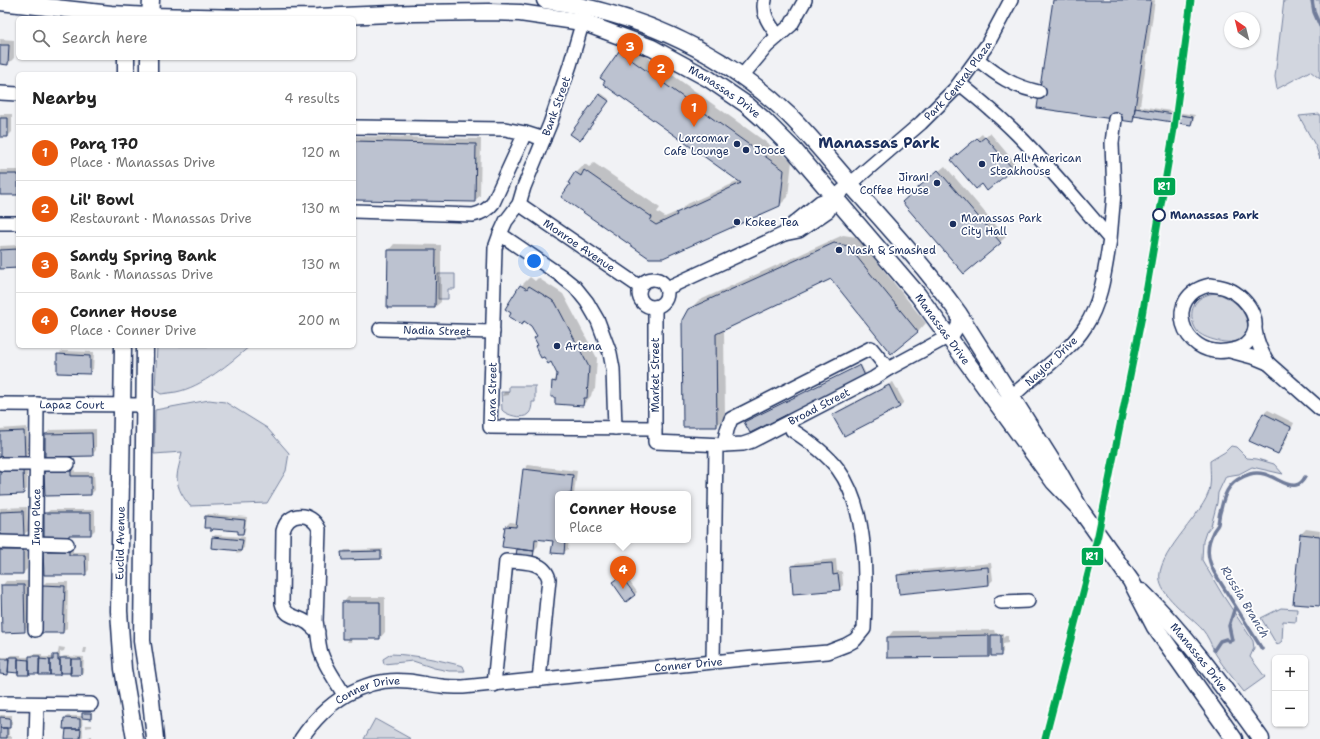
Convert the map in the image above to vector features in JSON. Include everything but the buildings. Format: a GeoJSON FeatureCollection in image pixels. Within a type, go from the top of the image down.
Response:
{"type":"FeatureCollection","features":[{"type":"Feature","properties":{"kind":"main road","name":"Manassas Drive"},"geometry":{"type":"LineString","coordinates":[[545,0],[587,7],[615,14],[671,34],[711,56],[742,76],[765,94],[815,142],[913,256],[959,314],[1012,396],[1080,509],[1131,581],[1155,627],[1234,739]]}},
{"type":"Feature","properties":{"kind":"main road","name":"Manassas Drive"},"geometry":{"type":"LineString","coordinates":[[0,2],[219,16]]}},
{"type":"Feature","properties":{"kind":"main road","name":"Manassas Drive"},"geometry":{"type":"LineString","coordinates":[[328,16],[489,12],[520,13],[582,22],[652,48],[709,79],[747,105],[763,119],[794,150],[835,197],[918,295],[1054,482],[1080,509]]}},
{"type":"Feature","properties":{"kind":"main road"},"geometry":{"type":"LineString","coordinates":[[126,60],[126,72]]}},
{"type":"Feature","properties":{"kind":"main road"},"geometry":{"type":"LineString","coordinates":[[148,72],[149,60]]}},
{"type":"Feature","properties":{"kind":"main road"},"geometry":{"type":"LineString","coordinates":[[680,62],[696,65],[732,80],[742,76]]}},
{"type":"Feature","properties":{"kind":"main road","name":"Euclid Avenue"},"geometry":{"type":"LineString","coordinates":[[123,348],[118,611],[123,669],[136,739]]}},
{"type":"Feature","properties":{"kind":"main road","name":"Euclid Avenue"},"geometry":{"type":"LineString","coordinates":[[145,348],[142,641],[155,739]]}},
{"type":"Feature","properties":{"kind":"main road","name":"Manassas Drive"},"geometry":{"type":"LineString","coordinates":[[1131,581],[1165,614],[1261,739]]}},
{"type":"Feature","properties":{"kind":"street"},"geometry":{"type":"LineString","coordinates":[[765,0],[765,13],[768,22],[778,36]]}},
{"type":"Feature","properties":{"kind":"street"},"geometry":{"type":"LineString","coordinates":[[742,76],[767,46],[791,25],[805,0]]}},
{"type":"Feature","properties":{"kind":"street","name":"Park Central Plaza"},"geometry":{"type":"LineString","coordinates":[[835,197],[921,123],[960,84],[996,28],[1011,0]]}},
{"type":"Feature","properties":{"kind":"street","name":"Bank Street"},"geometry":{"type":"LineString","coordinates":[[520,204],[524,187],[544,139],[570,65],[587,7]]}},
{"type":"Feature","properties":{"kind":"street"},"geometry":{"type":"LineString","coordinates":[[977,59],[1013,84],[1039,92]]}},
{"type":"Feature","properties":{"kind":"street"},"geometry":{"type":"LineString","coordinates":[[960,84],[997,115],[1036,153],[1110,239]]}},
{"type":"Feature","properties":{"kind":"street"},"geometry":{"type":"LineString","coordinates":[[0,94],[16,94]]}},
{"type":"Feature","properties":{"kind":"street","name":"Naylor Drive"},"geometry":{"type":"LineString","coordinates":[[999,406],[1054,360],[1084,328],[1092,314],[1103,281],[1110,239],[1114,193],[1112,143],[1115,119]]}},
{"type":"Feature","properties":{"kind":"street"},"geometry":{"type":"LineString","coordinates":[[356,127],[505,129],[544,139]]}},
{"type":"Feature","properties":{"kind":"street"},"geometry":{"type":"LineString","coordinates":[[356,211],[473,215],[487,210],[493,203],[525,133]]}},
{"type":"Feature","properties":{"kind":"street"},"geometry":{"type":"LineString","coordinates":[[666,288],[784,234],[799,230],[828,211],[835,197]]}},
{"type":"Feature","properties":{"kind":"street","name":"Lara Street"},"geometry":{"type":"LineString","coordinates":[[520,204],[506,221],[494,252],[490,427],[655,428]]}},
{"type":"Feature","properties":{"kind":"street","name":"Monroe Avenue"},"geometry":{"type":"LineString","coordinates":[[520,204],[640,287]]}},
{"type":"Feature","properties":{"kind":"street"},"geometry":{"type":"LineString","coordinates":[[0,223],[16,223]]}},
{"type":"Feature","properties":{"kind":"street"},"geometry":{"type":"LineString","coordinates":[[500,234],[560,275],[575,287],[587,302],[598,321],[610,353],[613,369],[614,428]]}},
{"type":"Feature","properties":{"kind":"street"},"geometry":{"type":"LineString","coordinates":[[656,279],[664,284],[666,288],[667,298],[664,303],[655,307],[651,308],[643,304],[639,296],[640,287],[647,280],[656,279]]}},
{"type":"Feature","properties":{"kind":"street"},"geometry":{"type":"LineString","coordinates":[[1255,330],[1252,337],[1240,348],[1222,352],[1206,348],[1192,340],[1187,335],[1183,327],[1182,311],[1184,304],[1189,296],[1202,286],[1221,286],[1235,293],[1246,302],[1252,312],[1255,322],[1257,343],[1268,363],[1320,409]]}},
{"type":"Feature","properties":{"kind":"street","name":"Market Street"},"geometry":{"type":"LineString","coordinates":[[655,307],[655,442]]}},
{"type":"Feature","properties":{"kind":"street"},"geometry":{"type":"LineString","coordinates":[[949,336],[955,332],[958,326],[959,314]]}},
{"type":"Feature","properties":{"kind":"street","name":"Nadia Street"},"geometry":{"type":"LineString","coordinates":[[380,329],[493,332]]}},
{"type":"Feature","properties":{"kind":"street","name":"Broad Street"},"geometry":{"type":"LineString","coordinates":[[655,442],[720,445],[743,444],[752,441],[874,378],[949,336]]}},
{"type":"Feature","properties":{"kind":"street"},"geometry":{"type":"LineString","coordinates":[[713,662],[720,445],[731,419],[871,348],[888,369]]}},
{"type":"Feature","properties":{"kind":"street"},"geometry":{"type":"LineString","coordinates":[[1230,351],[1268,363]]}},
{"type":"Feature","properties":{"kind":"street","name":"Lapaz Court"},"geometry":{"type":"LineString","coordinates":[[0,404],[145,405]]}},
{"type":"Feature","properties":{"kind":"street","name":"Inyo Place"},"geometry":{"type":"LineString","coordinates":[[35,630],[37,404]]}},
{"type":"Feature","properties":{"kind":"street","name":"Conner Drive"},"geometry":{"type":"LineString","coordinates":[[301,739],[308,728],[321,714],[344,695],[361,687],[390,681],[407,681],[441,686],[463,687],[494,685],[600,673],[828,652],[846,646],[864,629],[864,559],[861,530],[854,500],[838,469],[827,456],[805,438],[792,430]]}},
{"type":"Feature","properties":{"kind":"street"},"geometry":{"type":"LineString","coordinates":[[2,464],[68,464]]}},
{"type":"Feature","properties":{"kind":"street"},"geometry":{"type":"LineString","coordinates":[[318,632],[306,622],[287,613],[283,609],[282,603],[283,531],[289,520],[299,516],[305,516],[312,519],[319,529],[316,621],[318,632],[321,652],[344,695]]}},
{"type":"Feature","properties":{"kind":"street"},"geometry":{"type":"LineString","coordinates":[[0,542],[67,544]]}},
{"type":"Feature","properties":{"kind":"street"},"geometry":{"type":"LineString","coordinates":[[494,685],[506,561],[536,564],[548,574],[549,579],[539,680]]}},
{"type":"Feature","properties":{"kind":"street"},"geometry":{"type":"LineString","coordinates":[[1000,602],[1028,602]]}},
{"type":"Feature","properties":{"kind":"street"},"geometry":{"type":"LineString","coordinates":[[0,703],[91,704]]}},
{"type":"Feature","properties":{"kind":"street"},"geometry":{"type":"LineString","coordinates":[[36,739],[37,704]]}},
{"type":"Feature","properties":{"kind":"shaded area"},"geometry":{"type":"Polygon","coordinates":[[[1284,0],[1320,0],[1320,79],[1310,71],[1277,89],[1275,77],[1284,0]]]}},
{"type":"Feature","properties":{"kind":"shaded area"},"geometry":{"type":"Polygon","coordinates":[[[1320,114],[1320,159],[1316,147],[1299,116],[1320,114]]]}},
{"type":"Feature","properties":{"kind":"shaded area"},"geometry":{"type":"Polygon","coordinates":[[[438,274],[455,274],[455,289],[448,289],[448,299],[438,299],[438,274]]]}},
{"type":"Feature","properties":{"kind":"shaded area"},"geometry":{"type":"Polygon","coordinates":[[[1215,293],[1227,297],[1237,305],[1241,309],[1247,321],[1248,327],[1244,336],[1236,342],[1217,341],[1205,337],[1195,328],[1192,319],[1194,305],[1201,298],[1215,293]]]}},
{"type":"Feature","properties":{"kind":"shaded area"},"geometry":{"type":"Polygon","coordinates":[[[157,348],[248,348],[215,374],[196,385],[176,392],[161,394],[155,390],[157,348]]]}},
{"type":"Feature","properties":{"kind":"shaded area"},"geometry":{"type":"Polygon","coordinates":[[[509,386],[535,386],[535,402],[532,402],[531,410],[526,416],[519,417],[507,414],[502,410],[501,392],[509,392],[509,386]]]}},
{"type":"Feature","properties":{"kind":"shaded area"},"geometry":{"type":"Polygon","coordinates":[[[209,400],[225,402],[267,428],[289,453],[286,471],[267,503],[190,506],[181,493],[177,481],[182,452],[154,454],[155,410],[209,400]]]}},
{"type":"Feature","properties":{"kind":"shaded area"},"geometry":{"type":"Polygon","coordinates":[[[1231,446],[1236,447],[1247,458],[1274,464],[1283,474],[1252,467],[1239,474],[1226,476],[1218,493],[1211,526],[1206,532],[1203,541],[1202,560],[1253,641],[1254,648],[1250,657],[1265,677],[1244,692],[1218,658],[1208,637],[1197,624],[1166,594],[1160,581],[1160,571],[1164,560],[1203,504],[1208,494],[1210,482],[1210,461],[1225,452],[1231,446]]]}},
{"type":"Feature","properties":{"kind":"shaded area"},"geometry":{"type":"Polygon","coordinates":[[[1281,608],[1297,609],[1296,622],[1283,621],[1282,641],[1277,645],[1261,618],[1281,608]]]}},
{"type":"Feature","properties":{"kind":"shaded area"},"geometry":{"type":"Polygon","coordinates":[[[391,654],[419,657],[463,666],[465,671],[449,671],[413,661],[384,664],[383,659],[391,654]]]}},
{"type":"Feature","properties":{"kind":"shaded area"},"geometry":{"type":"Polygon","coordinates":[[[375,719],[411,739],[364,739],[375,719]]]}},
{"type":"Feature","properties":{"kind":"waterway","name":"Russia Branch"},"geometry":{"type":"LineString","coordinates":[[1312,0],[1314,12],[1320,26]]}},
{"type":"Feature","properties":{"kind":"waterway","name":"Russia Branch"},"geometry":{"type":"LineString","coordinates":[[1262,649],[1214,572],[1208,552],[1209,542],[1213,531],[1218,524],[1227,491],[1238,479],[1243,476],[1257,473],[1269,476],[1286,484],[1296,485],[1302,482],[1305,477]]}},
{"type":"Feature","properties":{"kind":"waterway"},"geometry":{"type":"LineString","coordinates":[[1214,650],[1220,641],[1226,639],[1229,641],[1232,640],[1229,626],[1235,607]]}},
{"type":"Feature","properties":{"kind":"transit line","name":"R1"},"geometry":{"type":"LineString","coordinates":[[1045,739],[1098,535],[1142,316],[1174,129],[1191,0]]}},
{"type":"Feature","properties":{"kind":"place","name":"Sandy Spring Bank"},"geometry":{"type":"Point","coordinates":[630,66]}},
{"type":"Feature","properties":{"kind":"place","name":"Lil' Bowl"},"geometry":{"type":"Point","coordinates":[661,88]}},
{"type":"Feature","properties":{"kind":"place","name":"Parq 170"},"geometry":{"type":"Point","coordinates":[694,127]}},
{"type":"Feature","properties":{"kind":"place","name":"Larcomar Cafe Lounge"},"geometry":{"type":"Point","coordinates":[737,144]}},
{"type":"Feature","properties":{"kind":"place","name":"Jooce"},"geometry":{"type":"Point","coordinates":[746,150]}},
{"type":"Feature","properties":{"kind":"place","name":"The All American Steakhouse"},"geometry":{"type":"Point","coordinates":[982,164]}},
{"type":"Feature","properties":{"kind":"place","name":"Jirani Coffee House"},"geometry":{"type":"Point","coordinates":[937,183]}},
{"type":"Feature","properties":{"kind":"place","name":"Manassas Park"},"geometry":{"type":"Point","coordinates":[1159,215]}},
{"type":"Feature","properties":{"kind":"place","name":"Kokee Tea"},"geometry":{"type":"Point","coordinates":[737,222]}},
{"type":"Feature","properties":{"kind":"place","name":"Manassas Park City Hall"},"geometry":{"type":"Point","coordinates":[953,224]}},
{"type":"Feature","properties":{"kind":"place","name":"Nash & Smashed"},"geometry":{"type":"Point","coordinates":[839,250]}},
{"type":"Feature","properties":{"kind":"place","name":"Artena"},"geometry":{"type":"Point","coordinates":[557,346]}},
{"type":"Feature","properties":{"kind":"place","name":"Conner House"},"geometry":{"type":"Point","coordinates":[623,589]}},
{"type":"Feature","properties":{"kind":"district","name":"Manassas Park"},"geometry":{"type":"Point","coordinates":[879,143]}}]}
